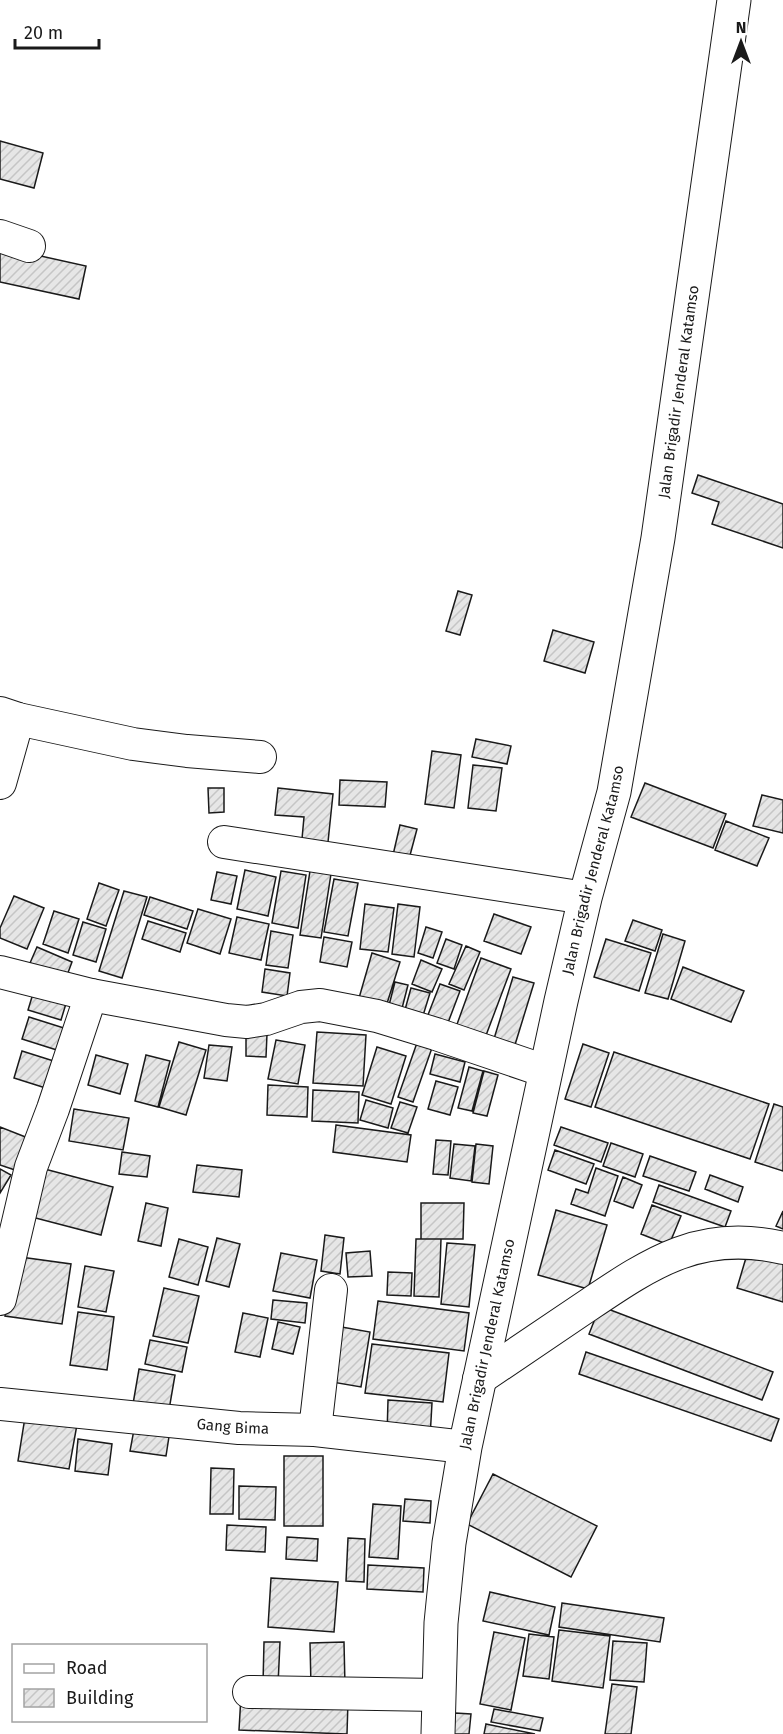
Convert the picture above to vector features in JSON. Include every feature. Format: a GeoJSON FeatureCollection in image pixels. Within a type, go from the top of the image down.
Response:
{"type":"FeatureCollection","features":[{"type":"Feature","properties":{"kind":"main road","name":"Jalan Brigadir Jenderal Katamso"},"geometry":{"type":"LineString","coordinates":[[438,1734],[441,1623],[449,1543],[465,1447],[545,1071],[585,898],[614,792],[658,538],[734,0]]}},
{"type":"Feature","properties":{"kind":"street"},"geometry":{"type":"LineString","coordinates":[[0,236],[29,246]]}},
{"type":"Feature","properties":{"kind":"street"},"geometry":{"type":"LineString","coordinates":[[0,783],[9,716],[133,744],[260,757]]}},
{"type":"Feature","properties":{"kind":"street"},"geometry":{"type":"LineString","coordinates":[[224,842],[585,898]]}},
{"type":"Feature","properties":{"kind":"street"},"geometry":{"type":"LineString","coordinates":[[0,972],[91,995],[226,1020],[247,1022],[266,1019],[301,1007],[320,1005],[377,1016],[545,1071]]}},
{"type":"Feature","properties":{"kind":"street"},"geometry":{"type":"LineString","coordinates":[[0,1299],[31,1167],[91,995]]}},
{"type":"Feature","properties":{"kind":"street"},"geometry":{"type":"LineString","coordinates":[[479,1379],[634,1275],[667,1257],[710,1244],[740,1241],[783,1248]]}},
{"type":"Feature","properties":{"kind":"street"},"geometry":{"type":"LineString","coordinates":[[315,1430],[331,1290]]}},
{"type":"Feature","properties":{"kind":"street","name":"Gang Bima"},"geometry":{"type":"LineString","coordinates":[[0,1404],[239,1428],[315,1430],[465,1447]]}},
{"type":"Feature","properties":{"kind":"street"},"geometry":{"type":"LineString","coordinates":[[249,1692],[438,1695]]}},
{"type":"Feature","properties":{"kind":"building"},"geometry":{"type":"Polygon","coordinates":[[[0,141],[43,153],[34,188],[0,179],[0,141]]]}},
{"type":"Feature","properties":{"kind":"building"},"geometry":{"type":"Polygon","coordinates":[[[0,247],[86,266],[79,299],[0,282],[0,247]]]}},
{"type":"Feature","properties":{"kind":"building"},"geometry":{"type":"Polygon","coordinates":[[[698,475],[783,504],[783,548],[712,524],[719,502],[692,493],[698,475]]]}},
{"type":"Feature","properties":{"kind":"building"},"geometry":{"type":"Polygon","coordinates":[[[458,591],[472,595],[460,635],[446,631],[458,591]]]}},
{"type":"Feature","properties":{"kind":"building"},"geometry":{"type":"Polygon","coordinates":[[[553,630],[594,642],[585,673],[544,661],[553,630]]]}},
{"type":"Feature","properties":{"kind":"building"},"geometry":{"type":"Polygon","coordinates":[[[476,739],[511,746],[507,764],[472,757],[476,739]]]}},
{"type":"Feature","properties":{"kind":"building"},"geometry":{"type":"Polygon","coordinates":[[[432,751],[461,755],[454,808],[425,804],[432,751]]]}},
{"type":"Feature","properties":{"kind":"building"},"geometry":{"type":"Polygon","coordinates":[[[473,765],[502,768],[496,811],[468,808],[473,765]]]}},
{"type":"Feature","properties":{"kind":"building"},"geometry":{"type":"Polygon","coordinates":[[[340,780],[387,782],[385,807],[339,805],[340,780]]]}},
{"type":"Feature","properties":{"kind":"building"},"geometry":{"type":"Polygon","coordinates":[[[645,783],[726,814],[713,848],[631,817],[645,783]]]}},
{"type":"Feature","properties":{"kind":"building"},"geometry":{"type":"Polygon","coordinates":[[[208,788],[224,788],[224,812],[209,813],[208,788]]]}},
{"type":"Feature","properties":{"kind":"building"},"geometry":{"type":"Polygon","coordinates":[[[278,788],[333,794],[328,842],[302,839],[304,817],[275,815],[278,788]]]}},
{"type":"Feature","properties":{"kind":"building"},"geometry":{"type":"Polygon","coordinates":[[[762,795],[783,800],[783,833],[753,826],[762,795]]]}},
{"type":"Feature","properties":{"kind":"building"},"geometry":{"type":"Polygon","coordinates":[[[726,821],[769,838],[757,866],[715,850],[726,821]]]}},
{"type":"Feature","properties":{"kind":"building"},"geometry":{"type":"Polygon","coordinates":[[[400,825],[417,829],[409,859],[393,855],[400,825]]]}},
{"type":"Feature","properties":{"kind":"building"},"geometry":{"type":"Polygon","coordinates":[[[245,870],[276,877],[268,916],[237,909],[245,870]]]}},
{"type":"Feature","properties":{"kind":"building"},"geometry":{"type":"Polygon","coordinates":[[[281,871],[306,875],[298,928],[272,923],[281,871]]]}},
{"type":"Feature","properties":{"kind":"building"},"geometry":{"type":"Polygon","coordinates":[[[310,871],[331,874],[321,938],[300,935],[310,871]]]}},
{"type":"Feature","properties":{"kind":"building"},"geometry":{"type":"Polygon","coordinates":[[[217,872],[237,876],[231,904],[211,900],[217,872]]]}},
{"type":"Feature","properties":{"kind":"building"},"geometry":{"type":"Polygon","coordinates":[[[334,879],[358,883],[348,936],[324,932],[334,879]]]}},
{"type":"Feature","properties":{"kind":"building"},"geometry":{"type":"Polygon","coordinates":[[[99,883],[119,890],[106,926],[87,919],[99,883]]]}},
{"type":"Feature","properties":{"kind":"building"},"geometry":{"type":"Polygon","coordinates":[[[124,891],[147,897],[122,978],[99,971],[124,891]]]}},
{"type":"Feature","properties":{"kind":"building"},"geometry":{"type":"Polygon","coordinates":[[[14,896],[44,908],[27,949],[0,938],[0,928],[14,896]]]}},
{"type":"Feature","properties":{"kind":"building"},"geometry":{"type":"Polygon","coordinates":[[[150,897],[193,911],[187,929],[144,915],[150,897]]]}},
{"type":"Feature","properties":{"kind":"building"},"geometry":{"type":"Polygon","coordinates":[[[365,904],[394,908],[388,952],[360,949],[365,904]]]}},
{"type":"Feature","properties":{"kind":"building"},"geometry":{"type":"Polygon","coordinates":[[[398,904],[420,907],[414,957],[392,954],[398,904]]]}},
{"type":"Feature","properties":{"kind":"building"},"geometry":{"type":"Polygon","coordinates":[[[198,909],[231,919],[220,954],[187,943],[198,909]]]}},
{"type":"Feature","properties":{"kind":"building"},"geometry":{"type":"Polygon","coordinates":[[[54,911],[79,919],[68,953],[43,944],[54,911]]]}},
{"type":"Feature","properties":{"kind":"building"},"geometry":{"type":"Polygon","coordinates":[[[494,914],[531,927],[521,954],[484,941],[494,914]]]}},
{"type":"Feature","properties":{"kind":"building"},"geometry":{"type":"Polygon","coordinates":[[[237,917],[269,924],[261,960],[229,953],[237,917]]]}},
{"type":"Feature","properties":{"kind":"building"},"geometry":{"type":"Polygon","coordinates":[[[633,920],[662,930],[655,951],[625,941],[633,920]]]}},
{"type":"Feature","properties":{"kind":"building"},"geometry":{"type":"Polygon","coordinates":[[[148,921],[186,933],[180,952],[142,939],[148,921]]]}},
{"type":"Feature","properties":{"kind":"building"},"geometry":{"type":"Polygon","coordinates":[[[83,922],[106,929],[96,962],[73,955],[83,922]]]}},
{"type":"Feature","properties":{"kind":"building"},"geometry":{"type":"Polygon","coordinates":[[[426,927],[442,932],[433,958],[418,953],[426,927]]]}},
{"type":"Feature","properties":{"kind":"building"},"geometry":{"type":"Polygon","coordinates":[[[271,931],[293,935],[288,968],[266,965],[271,931]]]}},
{"type":"Feature","properties":{"kind":"building"},"geometry":{"type":"Polygon","coordinates":[[[663,934],[685,941],[668,999],[645,993],[663,934]]]}},
{"type":"Feature","properties":{"kind":"building"},"geometry":{"type":"Polygon","coordinates":[[[324,937],[352,942],[347,967],[320,962],[324,937]]]}},
{"type":"Feature","properties":{"kind":"building"},"geometry":{"type":"Polygon","coordinates":[[[446,939],[462,945],[454,969],[437,963],[446,939]]]}},
{"type":"Feature","properties":{"kind":"building"},"geometry":{"type":"Polygon","coordinates":[[[606,939],[651,953],[639,991],[594,977],[606,939]]]}},
{"type":"Feature","properties":{"kind":"building"},"geometry":{"type":"Polygon","coordinates":[[[466,946],[480,952],[464,990],[449,984],[466,946]]]}},
{"type":"Feature","properties":{"kind":"building"},"geometry":{"type":"Polygon","coordinates":[[[37,947],[72,962],[66,978],[30,963],[37,947]]]}},
{"type":"Feature","properties":{"kind":"building"},"geometry":{"type":"Polygon","coordinates":[[[372,953],[400,962],[384,1013],[357,1005],[372,953]]]}},
{"type":"Feature","properties":{"kind":"building"},"geometry":{"type":"Polygon","coordinates":[[[481,958],[511,969],[485,1038],[456,1027],[481,958]]]}},
{"type":"Feature","properties":{"kind":"building"},"geometry":{"type":"Polygon","coordinates":[[[421,960],[442,969],[432,992],[412,984],[421,960]]]}},
{"type":"Feature","properties":{"kind":"building"},"geometry":{"type":"Polygon","coordinates":[[[683,967],[744,991],[731,1022],[671,999],[683,967]]]}},
{"type":"Feature","properties":{"kind":"building"},"geometry":{"type":"Polygon","coordinates":[[[265,969],[290,973],[287,996],[262,992],[265,969]]]}},
{"type":"Feature","properties":{"kind":"building"},"geometry":{"type":"Polygon","coordinates":[[[513,977],[534,983],[514,1048],[493,1042],[513,977]]]}},
{"type":"Feature","properties":{"kind":"building"},"geometry":{"type":"Polygon","coordinates":[[[395,982],[408,985],[400,1016],[387,1013],[395,982]]]}},
{"type":"Feature","properties":{"kind":"building"},"geometry":{"type":"Polygon","coordinates":[[[440,984],[460,991],[446,1028],[426,1020],[440,984]]]}},
{"type":"Feature","properties":{"kind":"building"},"geometry":{"type":"Polygon","coordinates":[[[35,987],[68,997],[61,1020],[28,1010],[35,987]]]}},
{"type":"Feature","properties":{"kind":"building"},"geometry":{"type":"Polygon","coordinates":[[[411,988],[430,993],[421,1022],[403,1017],[411,988]]]}},
{"type":"Feature","properties":{"kind":"building"},"geometry":{"type":"Polygon","coordinates":[[[29,1017],[67,1029],[60,1051],[22,1039],[29,1017]]]}},
{"type":"Feature","properties":{"kind":"building"},"geometry":{"type":"Polygon","coordinates":[[[317,1032],[366,1035],[363,1086],[313,1083],[317,1032]]]}},
{"type":"Feature","properties":{"kind":"building"},"geometry":{"type":"Polygon","coordinates":[[[246,1034],[267,1034],[266,1057],[246,1056],[246,1034]]]}},
{"type":"Feature","properties":{"kind":"building"},"geometry":{"type":"Polygon","coordinates":[[[276,1040],[305,1045],[298,1084],[268,1079],[276,1040]]]}},
{"type":"Feature","properties":{"kind":"building"},"geometry":{"type":"Polygon","coordinates":[[[418,1040],[433,1045],[413,1102],[398,1097],[418,1040]]]}},
{"type":"Feature","properties":{"kind":"building"},"geometry":{"type":"Polygon","coordinates":[[[179,1042],[206,1050],[186,1115],[159,1107],[179,1042]]]}},
{"type":"Feature","properties":{"kind":"building"},"geometry":{"type":"Polygon","coordinates":[[[583,1044],[609,1053],[591,1107],[565,1099],[583,1044]]]}},
{"type":"Feature","properties":{"kind":"building"},"geometry":{"type":"Polygon","coordinates":[[[209,1045],[232,1047],[227,1081],[204,1078],[209,1045]]]}},
{"type":"Feature","properties":{"kind":"building"},"geometry":{"type":"Polygon","coordinates":[[[377,1047],[406,1056],[391,1104],[362,1095],[377,1047]]]}},
{"type":"Feature","properties":{"kind":"building"},"geometry":{"type":"Polygon","coordinates":[[[22,1051],[60,1063],[52,1090],[14,1078],[22,1051]]]}},
{"type":"Feature","properties":{"kind":"building"},"geometry":{"type":"Polygon","coordinates":[[[614,1052],[769,1104],[750,1159],[595,1107],[614,1052]]]}},
{"type":"Feature","properties":{"kind":"building"},"geometry":{"type":"Polygon","coordinates":[[[435,1054],[465,1062],[460,1082],[430,1074],[435,1054]]]}},
{"type":"Feature","properties":{"kind":"building"},"geometry":{"type":"Polygon","coordinates":[[[96,1055],[128,1064],[120,1094],[88,1085],[96,1055]]]}},
{"type":"Feature","properties":{"kind":"building"},"geometry":{"type":"Polygon","coordinates":[[[146,1055],[170,1061],[158,1107],[135,1101],[146,1055]]]}},
{"type":"Feature","properties":{"kind":"building"},"geometry":{"type":"Polygon","coordinates":[[[469,1067],[483,1071],[472,1111],[458,1108],[469,1067]]]}},
{"type":"Feature","properties":{"kind":"building"},"geometry":{"type":"Polygon","coordinates":[[[484,1071],[498,1075],[487,1116],[473,1113],[484,1071]]]}},
{"type":"Feature","properties":{"kind":"building"},"geometry":{"type":"Polygon","coordinates":[[[436,1081],[458,1087],[450,1115],[428,1109],[436,1081]]]}},
{"type":"Feature","properties":{"kind":"building"},"geometry":{"type":"Polygon","coordinates":[[[268,1085],[308,1087],[307,1117],[267,1115],[268,1085]]]}},
{"type":"Feature","properties":{"kind":"building"},"geometry":{"type":"Polygon","coordinates":[[[313,1090],[359,1092],[358,1123],[312,1121],[313,1090]]]}},
{"type":"Feature","properties":{"kind":"building"},"geometry":{"type":"Polygon","coordinates":[[[366,1100],[393,1108],[388,1128],[360,1120],[366,1100]]]}},
{"type":"Feature","properties":{"kind":"building"},"geometry":{"type":"Polygon","coordinates":[[[400,1102],[417,1107],[408,1133],[391,1128],[400,1102]]]}},
{"type":"Feature","properties":{"kind":"building"},"geometry":{"type":"Polygon","coordinates":[[[774,1104],[783,1107],[783,1171],[755,1162],[774,1104]]]}},
{"type":"Feature","properties":{"kind":"building"},"geometry":{"type":"Polygon","coordinates":[[[74,1109],[129,1118],[123,1150],[69,1141],[74,1109]]]}},
{"type":"Feature","properties":{"kind":"building"},"geometry":{"type":"Polygon","coordinates":[[[336,1125],[411,1135],[407,1162],[333,1152],[336,1125]]]}},
{"type":"Feature","properties":{"kind":"building"},"geometry":{"type":"Polygon","coordinates":[[[0,1127],[28,1138],[15,1170],[0,1165],[0,1127]]]}},
{"type":"Feature","properties":{"kind":"building"},"geometry":{"type":"Polygon","coordinates":[[[561,1127],[608,1143],[601,1162],[554,1145],[561,1127]]]}},
{"type":"Feature","properties":{"kind":"building"},"geometry":{"type":"Polygon","coordinates":[[[436,1140],[451,1141],[448,1175],[433,1174],[436,1140]]]}},
{"type":"Feature","properties":{"kind":"building"},"geometry":{"type":"Polygon","coordinates":[[[611,1143],[643,1154],[635,1177],[603,1166],[611,1143]]]}},
{"type":"Feature","properties":{"kind":"building"},"geometry":{"type":"Polygon","coordinates":[[[454,1144],[475,1146],[471,1181],[450,1178],[454,1144]]]}},
{"type":"Feature","properties":{"kind":"building"},"geometry":{"type":"Polygon","coordinates":[[[476,1144],[493,1146],[489,1184],[472,1182],[476,1144]]]}},
{"type":"Feature","properties":{"kind":"building"},"geometry":{"type":"Polygon","coordinates":[[[555,1150],[594,1164],[586,1184],[548,1170],[555,1150]]]}},
{"type":"Feature","properties":{"kind":"building"},"geometry":{"type":"Polygon","coordinates":[[[122,1152],[150,1156],[147,1177],[119,1174],[122,1152]]]}},
{"type":"Feature","properties":{"kind":"building"},"geometry":{"type":"Polygon","coordinates":[[[650,1156],[696,1172],[689,1191],[643,1176],[650,1156]]]}},
{"type":"Feature","properties":{"kind":"building"},"geometry":{"type":"Polygon","coordinates":[[[197,1165],[242,1170],[239,1197],[193,1192],[197,1165]]]}},
{"type":"Feature","properties":{"kind":"building"},"geometry":{"type":"Polygon","coordinates":[[[37,1167],[113,1187],[101,1235],[24,1215],[37,1167]]]}},
{"type":"Feature","properties":{"kind":"building"},"geometry":{"type":"Polygon","coordinates":[[[596,1168],[618,1176],[605,1216],[571,1204],[576,1189],[588,1193],[596,1168]]]}},
{"type":"Feature","properties":{"kind":"building"},"geometry":{"type":"Polygon","coordinates":[[[0,1169],[11,1175],[0,1193],[0,1169]]]}},
{"type":"Feature","properties":{"kind":"building"},"geometry":{"type":"Polygon","coordinates":[[[710,1175],[743,1187],[738,1202],[705,1189],[710,1175]]]}},
{"type":"Feature","properties":{"kind":"building"},"geometry":{"type":"Polygon","coordinates":[[[623,1177],[642,1185],[633,1208],[614,1201],[623,1177]]]}},
{"type":"Feature","properties":{"kind":"building"},"geometry":{"type":"Polygon","coordinates":[[[659,1185],[731,1211],[725,1227],[653,1202],[659,1185]]]}},
{"type":"Feature","properties":{"kind":"building"},"geometry":{"type":"Polygon","coordinates":[[[146,1203],[168,1208],[161,1246],[138,1241],[146,1203]]]}},
{"type":"Feature","properties":{"kind":"building"},"geometry":{"type":"Polygon","coordinates":[[[421,1203],[464,1203],[463,1239],[421,1239],[421,1203]]]}},
{"type":"Feature","properties":{"kind":"building"},"geometry":{"type":"Polygon","coordinates":[[[652,1205],[681,1216],[669,1245],[641,1234],[652,1205]]]}},
{"type":"Feature","properties":{"kind":"building"},"geometry":{"type":"Polygon","coordinates":[[[556,1210],[607,1225],[588,1289],[538,1275],[556,1210]]]}},
{"type":"Feature","properties":{"kind":"building"},"geometry":{"type":"Polygon","coordinates":[[[783,1211],[783,1229],[776,1226],[783,1211]]]}},
{"type":"Feature","properties":{"kind":"building"},"geometry":{"type":"Polygon","coordinates":[[[325,1235],[344,1238],[340,1274],[321,1271],[325,1235]]]}},
{"type":"Feature","properties":{"kind":"building"},"geometry":{"type":"Polygon","coordinates":[[[217,1238],[240,1244],[229,1287],[206,1281],[217,1238]]]}},
{"type":"Feature","properties":{"kind":"building"},"geometry":{"type":"Polygon","coordinates":[[[179,1239],[208,1247],[198,1285],[169,1277],[179,1239]]]}},
{"type":"Feature","properties":{"kind":"building"},"geometry":{"type":"Polygon","coordinates":[[[416,1239],[441,1239],[439,1297],[414,1296],[416,1239]]]}},
{"type":"Feature","properties":{"kind":"building"},"geometry":{"type":"Polygon","coordinates":[[[447,1243],[475,1245],[469,1307],[441,1304],[447,1243]]]}},
{"type":"Feature","properties":{"kind":"building"},"geometry":{"type":"Polygon","coordinates":[[[370,1251],[372,1276],[348,1277],[346,1253],[370,1251]]]}},
{"type":"Feature","properties":{"kind":"building"},"geometry":{"type":"Polygon","coordinates":[[[748,1251],[783,1262],[783,1302],[737,1288],[748,1251]]]}},
{"type":"Feature","properties":{"kind":"building"},"geometry":{"type":"Polygon","coordinates":[[[281,1253],[317,1260],[310,1298],[273,1291],[281,1253]]]}},
{"type":"Feature","properties":{"kind":"building"},"geometry":{"type":"Polygon","coordinates":[[[13,1256],[71,1264],[62,1324],[5,1316],[13,1256]]]}},
{"type":"Feature","properties":{"kind":"building"},"geometry":{"type":"Polygon","coordinates":[[[85,1266],[114,1271],[106,1312],[78,1307],[85,1266]]]}},
{"type":"Feature","properties":{"kind":"building"},"geometry":{"type":"Polygon","coordinates":[[[388,1272],[412,1273],[411,1296],[387,1295],[388,1272]]]}},
{"type":"Feature","properties":{"kind":"building"},"geometry":{"type":"Polygon","coordinates":[[[164,1288],[199,1296],[188,1343],[153,1336],[164,1288]]]}},
{"type":"Feature","properties":{"kind":"building"},"geometry":{"type":"Polygon","coordinates":[[[273,1300],[307,1303],[305,1323],[271,1319],[273,1300]]]}},
{"type":"Feature","properties":{"kind":"building"},"geometry":{"type":"Polygon","coordinates":[[[378,1301],[469,1313],[464,1351],[373,1339],[378,1301]]]}},
{"type":"Feature","properties":{"kind":"building"},"geometry":{"type":"Polygon","coordinates":[[[600,1306],[773,1372],[762,1400],[589,1334],[600,1306]]]}},
{"type":"Feature","properties":{"kind":"building"},"geometry":{"type":"Polygon","coordinates":[[[78,1312],[114,1317],[107,1370],[70,1365],[78,1312]]]}},
{"type":"Feature","properties":{"kind":"building"},"geometry":{"type":"Polygon","coordinates":[[[243,1313],[268,1318],[260,1357],[235,1352],[243,1313]]]}},
{"type":"Feature","properties":{"kind":"building"},"geometry":{"type":"Polygon","coordinates":[[[278,1322],[300,1327],[293,1354],[272,1349],[278,1322]]]}},
{"type":"Feature","properties":{"kind":"building"},"geometry":{"type":"Polygon","coordinates":[[[336,1326],[370,1332],[361,1387],[326,1381],[336,1326]]]}},
{"type":"Feature","properties":{"kind":"building"},"geometry":{"type":"Polygon","coordinates":[[[150,1340],[187,1347],[182,1372],[145,1364],[150,1340]]]}},
{"type":"Feature","properties":{"kind":"building"},"geometry":{"type":"Polygon","coordinates":[[[372,1344],[449,1353],[443,1402],[365,1393],[372,1344]]]}},
{"type":"Feature","properties":{"kind":"building"},"geometry":{"type":"Polygon","coordinates":[[[586,1352],[779,1419],[771,1441],[579,1374],[586,1352]]]}},
{"type":"Feature","properties":{"kind":"building"},"geometry":{"type":"Polygon","coordinates":[[[139,1369],[175,1375],[169,1410],[133,1404],[139,1369]]]}},
{"type":"Feature","properties":{"kind":"building"},"geometry":{"type":"Polygon","coordinates":[[[388,1400],[432,1403],[430,1438],[387,1436],[388,1400]]]}},
{"type":"Feature","properties":{"kind":"building"},"geometry":{"type":"Polygon","coordinates":[[[26,1411],[78,1419],[69,1469],[18,1461],[26,1411]]]}},
{"type":"Feature","properties":{"kind":"building"},"geometry":{"type":"Polygon","coordinates":[[[135,1424],[170,1430],[166,1456],[130,1451],[135,1424]]]}},
{"type":"Feature","properties":{"kind":"building"},"geometry":{"type":"Polygon","coordinates":[[[78,1439],[112,1444],[108,1475],[75,1471],[78,1439]]]}},
{"type":"Feature","properties":{"kind":"building"},"geometry":{"type":"Polygon","coordinates":[[[284,1456],[323,1456],[323,1526],[284,1526],[284,1456]]]}},
{"type":"Feature","properties":{"kind":"building"},"geometry":{"type":"Polygon","coordinates":[[[211,1468],[234,1469],[233,1514],[210,1514],[211,1468]]]}},
{"type":"Feature","properties":{"kind":"building"},"geometry":{"type":"Polygon","coordinates":[[[493,1474],[597,1526],[571,1577],[467,1524],[493,1474]]]}},
{"type":"Feature","properties":{"kind":"building"},"geometry":{"type":"Polygon","coordinates":[[[239,1486],[276,1487],[275,1520],[239,1519],[239,1486]]]}},
{"type":"Feature","properties":{"kind":"building"},"geometry":{"type":"Polygon","coordinates":[[[405,1499],[431,1501],[430,1523],[403,1521],[405,1499]]]}},
{"type":"Feature","properties":{"kind":"building"},"geometry":{"type":"Polygon","coordinates":[[[373,1504],[401,1506],[398,1559],[369,1557],[373,1504]]]}},
{"type":"Feature","properties":{"kind":"building"},"geometry":{"type":"Polygon","coordinates":[[[227,1525],[266,1527],[265,1552],[226,1550],[227,1525]]]}},
{"type":"Feature","properties":{"kind":"building"},"geometry":{"type":"Polygon","coordinates":[[[287,1537],[318,1539],[317,1561],[286,1559],[287,1537]]]}},
{"type":"Feature","properties":{"kind":"building"},"geometry":{"type":"Polygon","coordinates":[[[348,1538],[365,1539],[364,1582],[346,1581],[348,1538]]]}},
{"type":"Feature","properties":{"kind":"building"},"geometry":{"type":"Polygon","coordinates":[[[368,1565],[424,1568],[423,1592],[367,1589],[368,1565]]]}},
{"type":"Feature","properties":{"kind":"building"},"geometry":{"type":"Polygon","coordinates":[[[271,1578],[338,1582],[334,1632],[268,1627],[271,1578]]]}},
{"type":"Feature","properties":{"kind":"building"},"geometry":{"type":"Polygon","coordinates":[[[490,1592],[555,1607],[549,1635],[483,1621],[490,1592]]]}},
{"type":"Feature","properties":{"kind":"building"},"geometry":{"type":"Polygon","coordinates":[[[562,1603],[664,1618],[660,1642],[559,1627],[562,1603]]]}},
{"type":"Feature","properties":{"kind":"building"},"geometry":{"type":"Polygon","coordinates":[[[559,1630],[610,1636],[603,1688],[552,1681],[559,1630]]]}},
{"type":"Feature","properties":{"kind":"building"},"geometry":{"type":"Polygon","coordinates":[[[494,1632],[525,1638],[511,1710],[480,1704],[494,1632]]]}},
{"type":"Feature","properties":{"kind":"building"},"geometry":{"type":"Polygon","coordinates":[[[529,1634],[554,1637],[549,1679],[523,1676],[529,1634]]]}},
{"type":"Feature","properties":{"kind":"building"},"geometry":{"type":"Polygon","coordinates":[[[613,1641],[647,1643],[644,1682],[610,1680],[613,1641]]]}},
{"type":"Feature","properties":{"kind":"building"},"geometry":{"type":"Polygon","coordinates":[[[264,1642],[280,1642],[278,1685],[263,1684],[264,1642]]]}},
{"type":"Feature","properties":{"kind":"building"},"geometry":{"type":"Polygon","coordinates":[[[344,1642],[345,1686],[311,1686],[310,1643],[344,1642]]]}},
{"type":"Feature","properties":{"kind":"building"},"geometry":{"type":"Polygon","coordinates":[[[612,1684],[637,1687],[631,1734],[605,1734],[612,1684]]]}},
{"type":"Feature","properties":{"kind":"building"},"geometry":{"type":"Polygon","coordinates":[[[241,1696],[348,1701],[347,1734],[239,1730],[241,1696]]]}},
{"type":"Feature","properties":{"kind":"building"},"geometry":{"type":"Polygon","coordinates":[[[494,1709],[543,1718],[540,1731],[491,1722],[494,1709]]]}},
{"type":"Feature","properties":{"kind":"building"},"geometry":{"type":"Polygon","coordinates":[[[455,1713],[471,1714],[469,1734],[454,1734],[455,1713]]]}},
{"type":"Feature","properties":{"kind":"building"},"geometry":{"type":"Polygon","coordinates":[[[486,1724],[535,1734],[484,1734],[486,1724]]]}}]}
